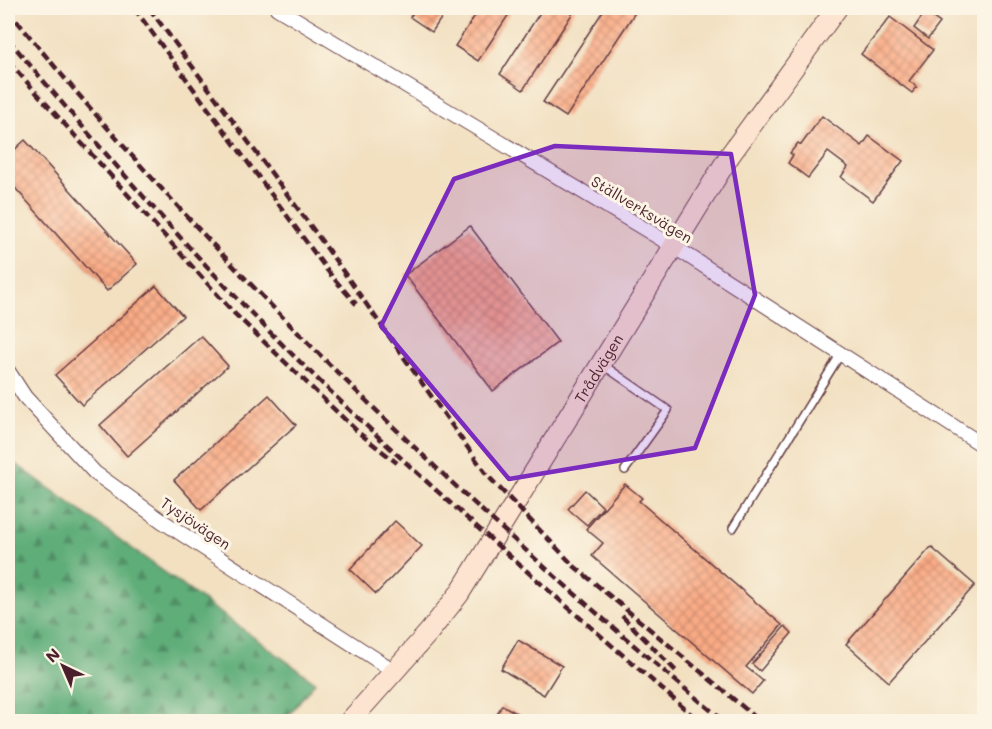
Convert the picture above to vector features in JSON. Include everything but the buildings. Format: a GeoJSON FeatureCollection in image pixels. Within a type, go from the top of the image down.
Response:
{"type":"FeatureCollection","features":[{"type":"Feature","properties":{"kind":"street","name":"Ställverksvägen"},"geometry":{"type":"LineString","coordinates":[[278,8],[673,246],[984,446]]}},
{"type":"Feature","properties":{"kind":"street","name":"Trådvägen"},"geometry":{"type":"LineString","coordinates":[[349,722],[459,594],[737,146],[837,8]]}},
{"type":"Feature","properties":{"kind":"street","name":"Tysjövägen"},"geometry":{"type":"LineString","coordinates":[[8,371],[25,397],[95,473],[162,521],[394,671]]}},
{"type":"Feature","properties":{"kind":"lane"},"geometry":{"type":"LineString","coordinates":[[733,528],[840,355]]}},
{"type":"Feature","properties":{"kind":"lane"},"geometry":{"type":"LineString","coordinates":[[601,363],[668,410],[625,470]]}},
{"type":"Feature","properties":{"kind":"highlighted area"},"geometry":{"type":"Polygon","coordinates":[[[555,146],[731,154],[755,295],[695,448],[509,479],[381,326],[454,179],[555,146]]]}},
{"type":"Feature","properties":{"kind":"green space"},"geometry":{"type":"Polygon","coordinates":[[[8,452],[12,461],[315,682],[284,721],[8,721],[8,452]]]}},
{"type":"Feature","properties":{"kind":"railway"},"geometry":{"type":"LineString","coordinates":[[134,8],[330,274],[356,304]]}},
{"type":"Feature","properties":{"kind":"railway"},"geometry":{"type":"LineString","coordinates":[[149,8],[321,240],[487,475],[574,566],[761,722]]}},
{"type":"Feature","properties":{"kind":"railway"},"geometry":{"type":"LineString","coordinates":[[8,10],[89,107],[173,201],[349,384],[534,557],[725,722]]}},
{"type":"Feature","properties":{"kind":"railway"},"geometry":{"type":"LineString","coordinates":[[8,39],[184,242],[296,358],[444,498],[700,722]]}},
{"type":"Feature","properties":{"kind":"railway"},"geometry":{"type":"LineString","coordinates":[[8,61],[233,312],[359,433],[397,463]]}},
{"type":"Feature","properties":{"kind":"railway"},"geometry":{"type":"LineString","coordinates":[[622,616],[676,671]]}}]}
